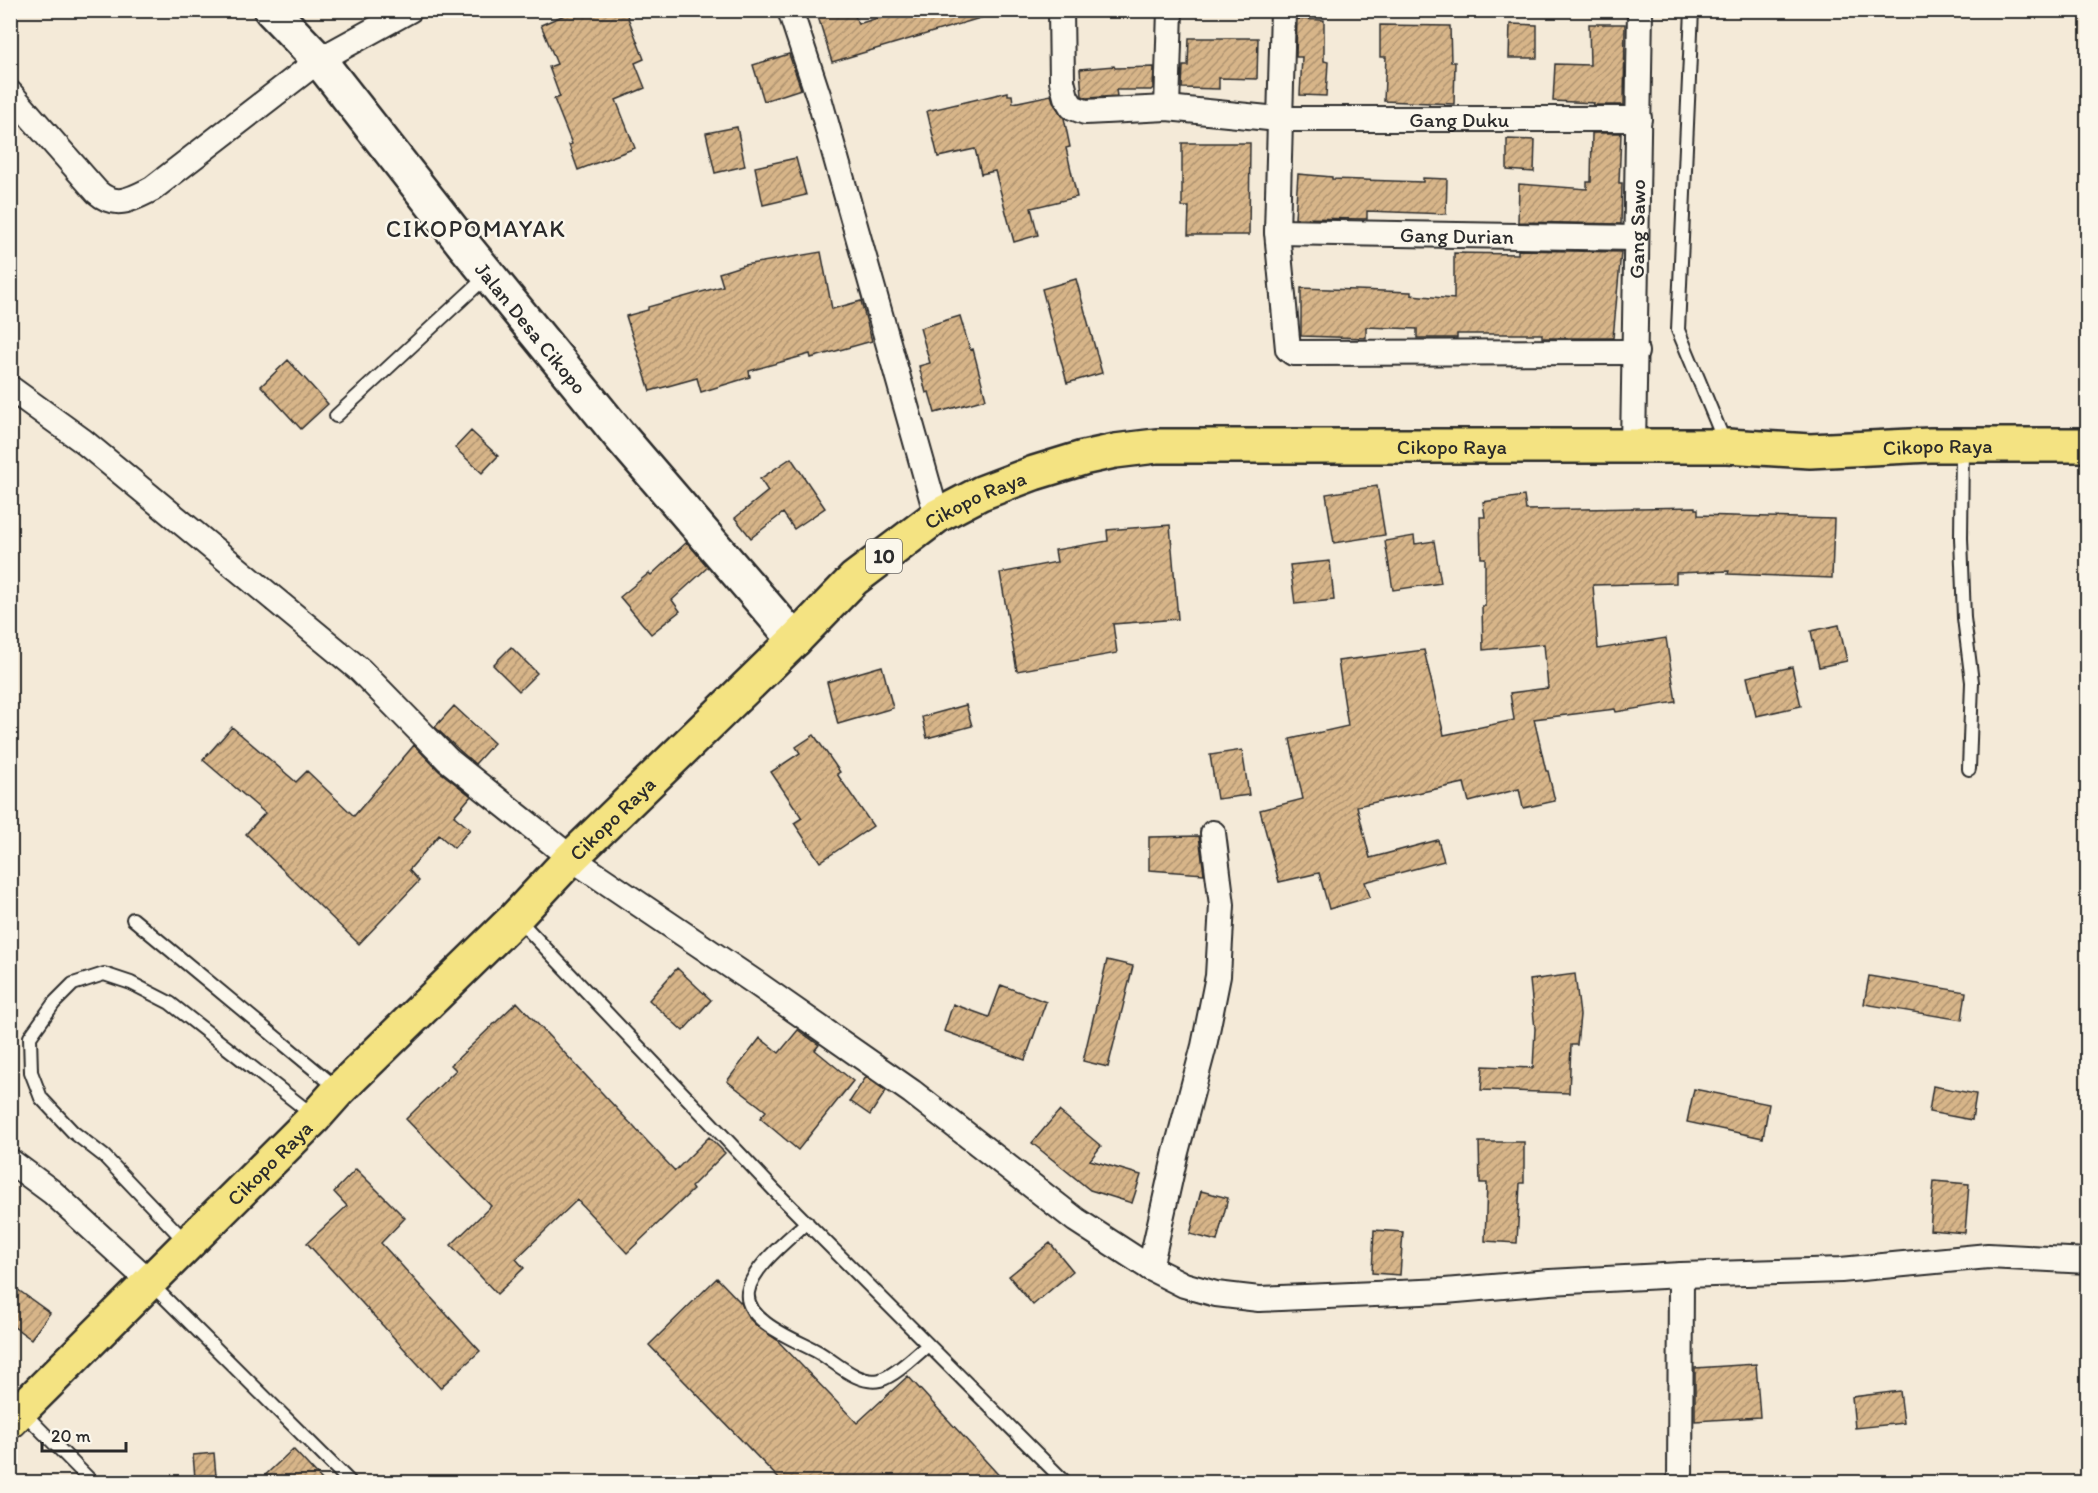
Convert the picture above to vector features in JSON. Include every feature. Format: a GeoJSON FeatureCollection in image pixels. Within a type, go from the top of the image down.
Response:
{"type":"FeatureCollection","features":[{"type":"Feature","properties":{"kind":"highway","name":"Cikopo Raya"},"geometry":{"type":"LineString","coordinates":[[16,1416],[315,1117],[339,1090],[516,917],[571,858],[795,640],[854,579],[937,516],[981,493],[1034,473],[1115,451],[1156,446],[1214,444],[1727,447],[1810,451],[1962,445],[2088,445]]}},
{"type":"Feature","properties":{"kind":"main road","name":"Jalan Desa Cikopo"},"geometry":{"type":"LineString","coordinates":[[271,10],[318,60],[488,275],[619,435],[795,640]]}},
{"type":"Feature","properties":{"kind":"street"},"geometry":{"type":"LineString","coordinates":[[10,93],[105,200],[122,201],[152,189],[171,176],[318,60],[410,10]]}},
{"type":"Feature","properties":{"kind":"street"},"geometry":{"type":"LineString","coordinates":[[790,10],[819,98],[937,516]]}},
{"type":"Feature","properties":{"kind":"street","name":"Gang Duku"},"geometry":{"type":"LineString","coordinates":[[1061,10],[1062,81],[1066,97],[1072,107],[1085,112],[1167,108],[1279,119],[1639,118]]}},
{"type":"Feature","properties":{"kind":"street"},"geometry":{"type":"LineString","coordinates":[[1167,108],[1170,10]]}},
{"type":"Feature","properties":{"kind":"street"},"geometry":{"type":"LineString","coordinates":[[1283,10],[1277,232],[1288,349],[1293,353],[1636,352]]}},
{"type":"Feature","properties":{"kind":"street","name":"Gang Sawo"},"geometry":{"type":"LineString","coordinates":[[1633,448],[1640,10]]}},
{"type":"Feature","properties":{"kind":"street","name":"Gang Durian"},"geometry":{"type":"LineString","coordinates":[[1277,232],[1636,238]]}},
{"type":"Feature","properties":{"kind":"street"},"geometry":{"type":"LineString","coordinates":[[14,397],[83,441],[360,670],[448,760],[571,858],[912,1092],[1076,1220],[1150,1268],[1184,1285],[1216,1294],[1259,1299],[1445,1291],[1550,1282],[1681,1275],[1841,1270],[1988,1256],[2088,1261]]}},
{"type":"Feature","properties":{"kind":"street"},"geometry":{"type":"LineString","coordinates":[[1150,1268],[1176,1152],[1204,1046],[1218,976],[1222,905],[1213,833]]}},
{"type":"Feature","properties":{"kind":"street"},"geometry":{"type":"LineString","coordinates":[[10,1161],[52,1192],[150,1282]]}},
{"type":"Feature","properties":{"kind":"street"},"geometry":{"type":"LineString","coordinates":[[1680,1482],[1681,1275]]}},
{"type":"Feature","properties":{"kind":"lane"},"geometry":{"type":"LineString","coordinates":[[1692,10],[1678,330],[1727,447]]}},
{"type":"Feature","properties":{"kind":"lane"},"geometry":{"type":"LineString","coordinates":[[336,416],[488,275]]}},
{"type":"Feature","properties":{"kind":"lane"},"geometry":{"type":"LineString","coordinates":[[1962,445],[1961,550],[1964,618],[1972,682],[1969,769]]}},
{"type":"Feature","properties":{"kind":"lane"},"geometry":{"type":"LineString","coordinates":[[516,917],[807,1222],[1065,1482]]}},
{"type":"Feature","properties":{"kind":"lane"},"geometry":{"type":"LineString","coordinates":[[133,919],[339,1090]]}},
{"type":"Feature","properties":{"kind":"lane"},"geometry":{"type":"LineString","coordinates":[[187,1243],[104,1156],[73,1132],[40,1098],[31,1072],[30,1037],[54,1003],[73,984],[104,974],[131,983],[170,1003],[315,1117]]}},
{"type":"Feature","properties":{"kind":"lane"},"geometry":{"type":"LineString","coordinates":[[807,1222],[754,1276],[748,1292],[749,1300],[757,1315],[774,1330],[818,1352],[862,1380],[880,1380],[889,1376],[928,1345]]}},
{"type":"Feature","properties":{"kind":"lane"},"geometry":{"type":"LineString","coordinates":[[150,1282],[350,1482]]}},
{"type":"Feature","properties":{"kind":"lane"},"geometry":{"type":"LineString","coordinates":[[16,1416],[92,1482]]}},
{"type":"Feature","properties":{"kind":"building"},"geometry":{"type":"Polygon","coordinates":[[[576,10],[625,10],[644,59],[635,63],[645,88],[616,100],[635,148],[578,170],[569,145],[572,144],[554,99],[560,97],[549,67],[557,64],[541,25],[576,10]]]}},
{"type":"Feature","properties":{"kind":"building"},"geometry":{"type":"Polygon","coordinates":[[[816,10],[853,10],[858,24],[903,10],[986,10],[987,16],[832,62],[816,10]]]}},
{"type":"Feature","properties":{"kind":"building"},"geometry":{"type":"Polygon","coordinates":[[[1297,19],[1324,20],[1324,61],[1328,62],[1326,96],[1300,95],[1302,57],[1296,57],[1297,19]]]}},
{"type":"Feature","properties":{"kind":"building"},"geometry":{"type":"Polygon","coordinates":[[[1510,24],[1537,25],[1537,58],[1509,58],[1510,24]]]}},
{"type":"Feature","properties":{"kind":"building"},"geometry":{"type":"Polygon","coordinates":[[[1589,24],[1625,24],[1624,105],[1553,101],[1555,64],[1590,65],[1589,24]]]}},
{"type":"Feature","properties":{"kind":"building"},"geometry":{"type":"Polygon","coordinates":[[[1380,25],[1450,26],[1451,62],[1455,62],[1454,104],[1384,101],[1386,57],[1380,57],[1380,25]]]}},
{"type":"Feature","properties":{"kind":"building"},"geometry":{"type":"Polygon","coordinates":[[[1189,38],[1258,38],[1257,79],[1219,78],[1219,89],[1182,88],[1183,66],[1188,66],[1189,38]]]}},
{"type":"Feature","properties":{"kind":"building"},"geometry":{"type":"Polygon","coordinates":[[[789,54],[801,89],[764,101],[753,65],[789,54]]]}},
{"type":"Feature","properties":{"kind":"building"},"geometry":{"type":"Polygon","coordinates":[[[1114,66],[1115,68],[1154,67],[1153,88],[1151,90],[1116,90],[1117,96],[1087,98],[1082,96],[1080,69],[1114,66]]]}},
{"type":"Feature","properties":{"kind":"building"},"geometry":{"type":"Polygon","coordinates":[[[1008,92],[1008,95],[1012,95],[1013,103],[1051,95],[1054,104],[1064,118],[1070,147],[1066,148],[1077,197],[1031,208],[1038,235],[1014,242],[995,171],[981,174],[975,149],[938,157],[927,111],[1008,92]]]}},
{"type":"Feature","properties":{"kind":"building"},"geometry":{"type":"Polygon","coordinates":[[[737,127],[745,166],[715,173],[706,133],[737,127]]]}},
{"type":"Feature","properties":{"kind":"building"},"geometry":{"type":"Polygon","coordinates":[[[1592,133],[1621,133],[1619,183],[1622,183],[1621,224],[1518,222],[1519,184],[1587,189],[1587,182],[1591,182],[1592,133]]]}},
{"type":"Feature","properties":{"kind":"building"},"geometry":{"type":"Polygon","coordinates":[[[1507,139],[1535,140],[1534,172],[1507,170],[1507,139]]]}},
{"type":"Feature","properties":{"kind":"building"},"geometry":{"type":"Polygon","coordinates":[[[1182,143],[1250,143],[1249,235],[1188,235],[1189,207],[1182,207],[1182,143]]]}},
{"type":"Feature","properties":{"kind":"building"},"geometry":{"type":"Polygon","coordinates":[[[796,158],[806,195],[763,205],[755,167],[796,158]]]}},
{"type":"Feature","properties":{"kind":"building"},"geometry":{"type":"Polygon","coordinates":[[[1298,174],[1332,177],[1332,179],[1423,182],[1423,178],[1447,179],[1446,214],[1367,211],[1367,219],[1295,218],[1298,174]]]}},
{"type":"Feature","properties":{"kind":"building"},"geometry":{"type":"Polygon","coordinates":[[[1518,250],[1621,252],[1613,338],[1542,338],[1542,334],[1457,334],[1457,338],[1417,338],[1417,329],[1366,327],[1366,338],[1301,336],[1301,288],[1411,292],[1411,295],[1454,299],[1454,253],[1518,254],[1518,250]]]}},
{"type":"Feature","properties":{"kind":"building"},"geometry":{"type":"Polygon","coordinates":[[[821,252],[832,309],[861,301],[872,341],[811,358],[810,354],[749,371],[750,377],[701,392],[697,378],[650,391],[626,316],[648,310],[648,307],[723,286],[719,273],[744,265],[821,252]]]}},
{"type":"Feature","properties":{"kind":"building"},"geometry":{"type":"Polygon","coordinates":[[[1076,279],[1102,373],[1067,383],[1042,289],[1076,279]]]}},
{"type":"Feature","properties":{"kind":"building"},"geometry":{"type":"Polygon","coordinates":[[[960,316],[970,350],[973,349],[986,399],[935,413],[929,392],[926,393],[919,366],[930,363],[920,328],[960,316]]]}},
{"type":"Feature","properties":{"kind":"building"},"geometry":{"type":"Polygon","coordinates":[[[288,360],[328,404],[301,429],[261,386],[288,360]]]}},
{"type":"Feature","properties":{"kind":"building"},"geometry":{"type":"Polygon","coordinates":[[[471,431],[498,456],[482,473],[455,448],[471,431]]]}},
{"type":"Feature","properties":{"kind":"building"},"geometry":{"type":"Polygon","coordinates":[[[791,458],[825,508],[794,529],[783,513],[751,538],[735,518],[768,491],[760,479],[791,458]]]}},
{"type":"Feature","properties":{"kind":"building"},"geometry":{"type":"Polygon","coordinates":[[[1377,486],[1385,535],[1334,543],[1326,494],[1377,486]]]}},
{"type":"Feature","properties":{"kind":"building"},"geometry":{"type":"Polygon","coordinates":[[[1524,496],[1526,510],[1695,507],[1698,509],[1698,515],[1834,519],[1832,578],[1728,574],[1729,571],[1676,573],[1676,583],[1593,585],[1598,649],[1666,638],[1676,702],[1616,712],[1615,709],[1534,719],[1555,801],[1523,808],[1519,789],[1469,802],[1464,783],[1357,806],[1370,858],[1438,840],[1444,861],[1365,882],[1370,897],[1329,909],[1319,873],[1279,882],[1260,810],[1303,799],[1290,739],[1348,726],[1338,661],[1424,650],[1444,735],[1514,720],[1510,693],[1548,688],[1544,644],[1483,650],[1482,606],[1485,606],[1485,558],[1481,558],[1480,517],[1485,517],[1483,502],[1524,496]]]}},
{"type":"Feature","properties":{"kind":"building"},"geometry":{"type":"Polygon","coordinates":[[[1170,525],[1178,619],[1113,624],[1117,653],[1017,671],[1000,573],[1057,562],[1055,550],[1108,541],[1107,530],[1170,525]]]}},
{"type":"Feature","properties":{"kind":"building"},"geometry":{"type":"Polygon","coordinates":[[[1414,536],[1415,544],[1434,541],[1441,583],[1393,590],[1385,541],[1414,536]]]}},
{"type":"Feature","properties":{"kind":"building"},"geometry":{"type":"Polygon","coordinates":[[[687,542],[708,567],[672,600],[680,611],[651,634],[620,597],[649,573],[651,575],[687,542]]]}},
{"type":"Feature","properties":{"kind":"building"},"geometry":{"type":"Polygon","coordinates":[[[1330,561],[1334,600],[1295,604],[1290,565],[1330,561]]]}},
{"type":"Feature","properties":{"kind":"building"},"geometry":{"type":"Polygon","coordinates":[[[1839,625],[1847,661],[1819,667],[1811,631],[1839,625]]]}},
{"type":"Feature","properties":{"kind":"building"},"geometry":{"type":"Polygon","coordinates":[[[511,647],[537,673],[519,691],[493,665],[511,647]]]}},
{"type":"Feature","properties":{"kind":"building"},"geometry":{"type":"Polygon","coordinates":[[[882,666],[893,708],[838,724],[827,682],[882,666]]]}},
{"type":"Feature","properties":{"kind":"building"},"geometry":{"type":"Polygon","coordinates":[[[1792,667],[1801,706],[1756,716],[1747,677],[1792,667]]]}},
{"type":"Feature","properties":{"kind":"building"},"geometry":{"type":"Polygon","coordinates":[[[966,705],[972,726],[927,738],[922,717],[966,705]]]}},
{"type":"Feature","properties":{"kind":"building"},"geometry":{"type":"Polygon","coordinates":[[[454,706],[494,743],[475,764],[435,727],[454,706]]]}},
{"type":"Feature","properties":{"kind":"building"},"geometry":{"type":"Polygon","coordinates":[[[232,727],[296,782],[307,771],[354,816],[414,745],[439,771],[471,796],[454,816],[470,829],[454,848],[439,835],[409,870],[419,881],[359,944],[246,834],[265,813],[203,760],[232,727]]]}},
{"type":"Feature","properties":{"kind":"building"},"geometry":{"type":"Polygon","coordinates":[[[814,735],[840,772],[837,774],[873,826],[820,862],[794,823],[802,818],[771,772],[800,753],[796,747],[814,735]]]}},
{"type":"Feature","properties":{"kind":"building"},"geometry":{"type":"Polygon","coordinates":[[[1242,750],[1249,795],[1217,799],[1210,755],[1242,750]]]}},
{"type":"Feature","properties":{"kind":"building"},"geometry":{"type":"Polygon","coordinates":[[[1199,836],[1204,874],[1149,870],[1149,837],[1199,836]]]}},
{"type":"Feature","properties":{"kind":"building"},"geometry":{"type":"Polygon","coordinates":[[[1107,960],[1133,966],[1108,1067],[1083,1061],[1107,960]]]}},
{"type":"Feature","properties":{"kind":"building"},"geometry":{"type":"Polygon","coordinates":[[[677,968],[711,1000],[683,1031],[649,1000],[677,968]]]}},
{"type":"Feature","properties":{"kind":"building"},"geometry":{"type":"Polygon","coordinates":[[[1575,974],[1580,1015],[1577,1045],[1571,1045],[1569,1093],[1481,1090],[1483,1066],[1533,1068],[1535,1029],[1530,980],[1575,974]]]}},
{"type":"Feature","properties":{"kind":"building"},"geometry":{"type":"Polygon","coordinates":[[[1869,976],[1966,992],[1962,1020],[1864,1004],[1869,976]]]}},
{"type":"Feature","properties":{"kind":"building"},"geometry":{"type":"Polygon","coordinates":[[[1001,985],[1046,1002],[1025,1060],[944,1031],[953,1004],[989,1017],[1001,985]]]}},
{"type":"Feature","properties":{"kind":"building"},"geometry":{"type":"Polygon","coordinates":[[[517,1002],[675,1171],[709,1137],[725,1153],[691,1187],[693,1190],[627,1253],[577,1200],[516,1259],[524,1268],[497,1294],[451,1245],[491,1206],[406,1119],[456,1070],[451,1065],[517,1002]]]}},
{"type":"Feature","properties":{"kind":"building"},"geometry":{"type":"Polygon","coordinates":[[[798,1030],[819,1045],[815,1050],[853,1081],[798,1150],[760,1118],[766,1111],[727,1081],[760,1038],[779,1053],[798,1030]]]}},
{"type":"Feature","properties":{"kind":"building"},"geometry":{"type":"Polygon","coordinates":[[[866,1077],[886,1091],[870,1115],[850,1101],[866,1077]]]}},
{"type":"Feature","properties":{"kind":"building"},"geometry":{"type":"Polygon","coordinates":[[[1933,1086],[1976,1094],[1972,1120],[1929,1112],[1933,1086]]]}},
{"type":"Feature","properties":{"kind":"building"},"geometry":{"type":"Polygon","coordinates":[[[1694,1089],[1769,1104],[1763,1138],[1687,1122],[1694,1089]]]}},
{"type":"Feature","properties":{"kind":"building"},"geometry":{"type":"Polygon","coordinates":[[[1059,1111],[1101,1146],[1090,1160],[1141,1175],[1132,1203],[1090,1190],[1032,1143],[1059,1111]]]}},
{"type":"Feature","properties":{"kind":"building"},"geometry":{"type":"Polygon","coordinates":[[[1479,1142],[1524,1142],[1524,1183],[1520,1183],[1517,1243],[1485,1241],[1487,1183],[1480,1183],[1479,1142]]]}},
{"type":"Feature","properties":{"kind":"building"},"geometry":{"type":"Polygon","coordinates":[[[356,1169],[405,1218],[381,1243],[480,1351],[440,1388],[307,1243],[347,1206],[334,1192],[356,1169]]]}},
{"type":"Feature","properties":{"kind":"building"},"geometry":{"type":"Polygon","coordinates":[[[1934,1181],[1969,1184],[1965,1233],[1930,1230],[1934,1181]]]}},
{"type":"Feature","properties":{"kind":"building"},"geometry":{"type":"Polygon","coordinates":[[[1201,1191],[1228,1198],[1217,1241],[1190,1234],[1201,1191]]]}},
{"type":"Feature","properties":{"kind":"building"},"geometry":{"type":"Polygon","coordinates":[[[1374,1230],[1403,1232],[1400,1275],[1372,1273],[1374,1230]]]}},
{"type":"Feature","properties":{"kind":"building"},"geometry":{"type":"Polygon","coordinates":[[[1050,1243],[1073,1271],[1033,1305],[1009,1276],[1050,1243]]]}},
{"type":"Feature","properties":{"kind":"building"},"geometry":{"type":"Polygon","coordinates":[[[717,1278],[741,1303],[749,1318],[777,1340],[857,1423],[908,1376],[1005,1482],[782,1482],[649,1345],[717,1278]]]}},
{"type":"Feature","properties":{"kind":"building"},"geometry":{"type":"Polygon","coordinates":[[[10,1284],[50,1313],[31,1339],[10,1324],[10,1284]]]}},
{"type":"Feature","properties":{"kind":"building"},"geometry":{"type":"Polygon","coordinates":[[[1756,1364],[1760,1417],[1695,1421],[1695,1368],[1756,1364]]]}},
{"type":"Feature","properties":{"kind":"building"},"geometry":{"type":"Polygon","coordinates":[[[1900,1391],[1904,1423],[1855,1428],[1852,1397],[1900,1391]]]}},
{"type":"Feature","properties":{"kind":"building"},"geometry":{"type":"Polygon","coordinates":[[[293,1449],[324,1482],[258,1482],[293,1449]]]}},
{"type":"Feature","properties":{"kind":"building"},"geometry":{"type":"Polygon","coordinates":[[[214,1453],[216,1476],[195,1478],[193,1455],[214,1453]]]}},
{"type":"Feature","properties":{"kind":"district","name":"CIKOPOMAYAK"},"geometry":{"type":"Point","coordinates":[476,228]}}]}
